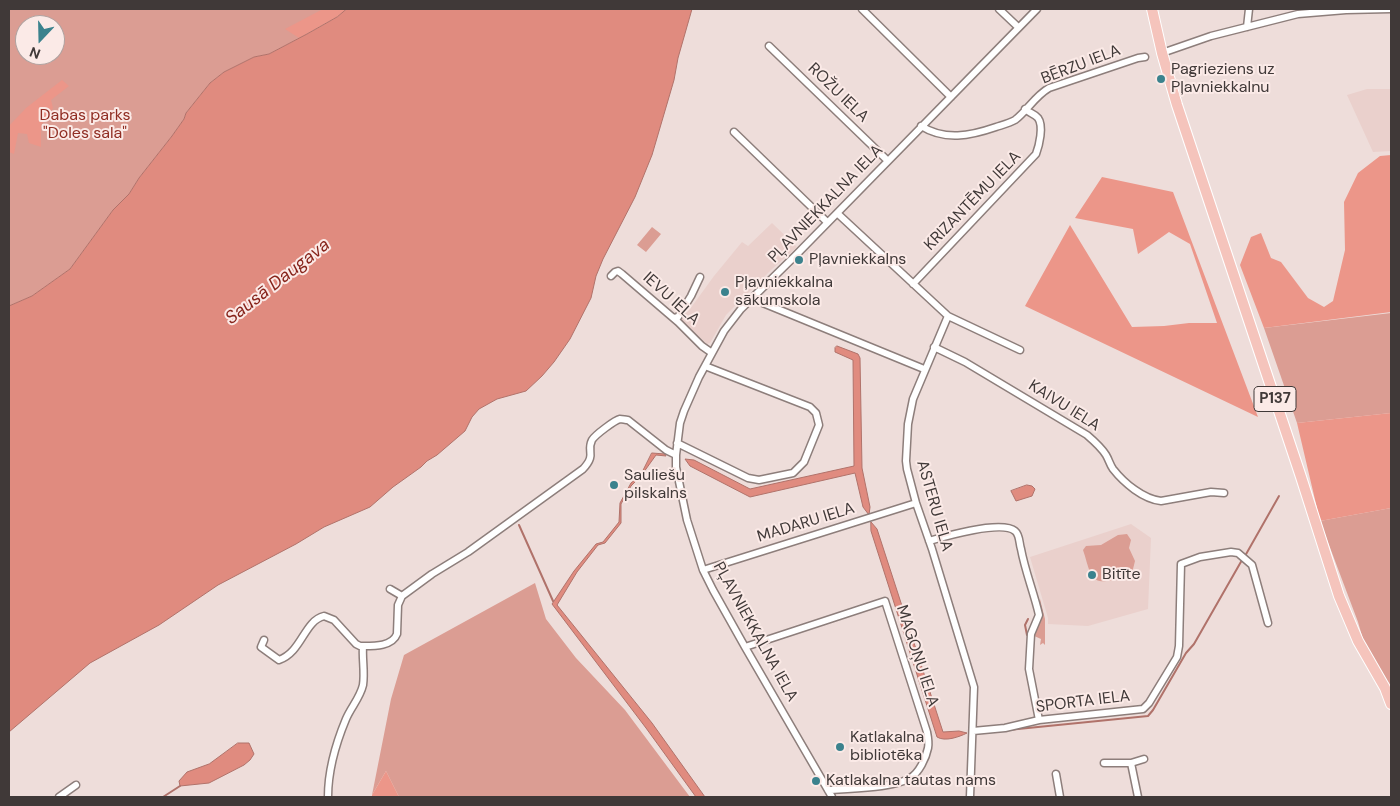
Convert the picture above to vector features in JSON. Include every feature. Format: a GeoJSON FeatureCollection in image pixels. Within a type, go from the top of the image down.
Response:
{"type":"FeatureCollection","features":[{"type":"Feature","properties":{"kind":"main road","name":"P137"},"geometry":{"type":"LineString","coordinates":[[1152,9],[1177,105],[1298,468],[1338,596],[1358,641],[1388,691],[1391,704]]}},
{"type":"Feature","properties":{"kind":"street"},"geometry":{"type":"LineString","coordinates":[[862,9],[951,96]]}},
{"type":"Feature","properties":{"kind":"street"},"geometry":{"type":"LineString","coordinates":[[998,9],[1018,27]]}},
{"type":"Feature","properties":{"kind":"street","name":"PĻAVNIEKKALNA IELA"},"geometry":{"type":"LineString","coordinates":[[832,797],[744,647],[703,570],[687,520],[676,467],[680,423],[712,352],[724,331],[741,309],[1037,9]]}},
{"type":"Feature","properties":{"kind":"street"},"geometry":{"type":"LineString","coordinates":[[1247,27],[1249,9]]}},
{"type":"Feature","properties":{"kind":"street"},"geometry":{"type":"LineString","coordinates":[[1162,53],[1211,36],[1283,18],[1320,11],[1391,9]]}},
{"type":"Feature","properties":{"kind":"street","name":"ROŽU IELA"},"geometry":{"type":"LineString","coordinates":[[769,46],[888,161]]}},
{"type":"Feature","properties":{"kind":"street","name":"BĒRZU IELA"},"geometry":{"type":"LineString","coordinates":[[921,126],[930,132],[940,135],[953,136],[985,131],[1014,120],[1042,92],[1049,88],[1145,57]]}},
{"type":"Feature","properties":{"kind":"street","name":"KRIZANTĒMU IELA"},"geometry":{"type":"LineString","coordinates":[[913,284],[1036,154],[1041,135],[1040,121],[1038,117],[1025,109]]}},
{"type":"Feature","properties":{"kind":"street"},"geometry":{"type":"LineString","coordinates":[[734,132],[827,222]]}},
{"type":"Feature","properties":{"kind":"street"},"geometry":{"type":"LineString","coordinates":[[837,213],[948,316],[1020,350]]}},
{"type":"Feature","properties":{"kind":"street","name":"IEVU IELA"},"geometry":{"type":"LineString","coordinates":[[611,276],[618,271],[622,274],[674,318],[702,346],[712,352]]}},
{"type":"Feature","properties":{"kind":"street"},"geometry":{"type":"LineString","coordinates":[[674,318],[678,317],[700,277]]}},
{"type":"Feature","properties":{"kind":"street"},"geometry":{"type":"LineString","coordinates":[[754,297],[758,301],[924,369]]}},
{"type":"Feature","properties":{"kind":"street","name":"ASTERU IELA"},"geometry":{"type":"LineString","coordinates":[[948,316],[912,399],[906,461],[916,503],[974,687],[970,797]]}},
{"type":"Feature","properties":{"kind":"street","name":"KAIVU IELA"},"geometry":{"type":"LineString","coordinates":[[934,347],[965,362],[1088,435],[1100,446],[1117,474],[1146,497],[1154,501],[1161,501],[1211,492],[1224,493]]}},
{"type":"Feature","properties":{"kind":"street"},"geometry":{"type":"LineString","coordinates":[[677,444],[748,478],[760,480],[793,473],[804,462],[819,425],[816,413],[810,406],[705,366]]}},
{"type":"Feature","properties":{"kind":"street"},"geometry":{"type":"LineString","coordinates":[[264,640],[260,646],[272,655],[279,660],[287,657],[312,624],[324,616],[334,620],[356,644],[363,646],[389,644],[398,634],[398,605],[402,596],[432,574],[468,552],[583,469],[591,458],[590,445],[594,436],[616,420],[622,418],[628,420],[666,450],[676,455]]}},
{"type":"Feature","properties":{"kind":"street","name":"MADARU IELA"},"geometry":{"type":"LineString","coordinates":[[703,570],[916,503]]}},
{"type":"Feature","properties":{"kind":"street"},"geometry":{"type":"LineString","coordinates":[[929,541],[984,528],[1002,526],[1015,531],[1018,536],[1039,615],[1031,634],[1029,668],[1039,720]]}},
{"type":"Feature","properties":{"kind":"street","name":"SPORTA IELA"},"geometry":{"type":"LineString","coordinates":[[973,730],[1005,728],[1039,720],[1143,709],[1149,704],[1176,657],[1179,646],[1181,564],[1200,556],[1231,552],[1238,553],[1252,565],[1268,623]]}},
{"type":"Feature","properties":{"kind":"street"},"geometry":{"type":"LineString","coordinates":[[390,589],[402,596]]}},
{"type":"Feature","properties":{"kind":"street","name":"MAGOŅU IELA"},"geometry":{"type":"LineString","coordinates":[[744,647],[885,601],[927,732],[928,747],[922,764],[911,778],[885,785],[828,790]]}},
{"type":"Feature","properties":{"kind":"street"},"geometry":{"type":"LineString","coordinates":[[328,797],[336,747],[346,717],[363,684],[363,646]]}},
{"type":"Feature","properties":{"kind":"street"},"geometry":{"type":"LineString","coordinates":[[1104,763],[1132,763],[1144,759]]}},
{"type":"Feature","properties":{"kind":"street"},"geometry":{"type":"LineString","coordinates":[[1132,763],[1138,797]]}},
{"type":"Feature","properties":{"kind":"street"},"geometry":{"type":"LineString","coordinates":[[1056,774],[1060,797]]}},
{"type":"Feature","properties":{"kind":"street"},"geometry":{"type":"LineString","coordinates":[[59,797],[76,785]]}},
{"type":"Feature","properties":{"kind":"shaded area"},"geometry":{"type":"Polygon","coordinates":[[[323,9],[347,9],[337,17],[299,38],[285,29],[323,9]]]}},
{"type":"Feature","properties":{"kind":"shaded area"},"geometry":{"type":"Polygon","coordinates":[[[1390,15],[1391,15],[1391,89],[1390,15]]]}},
{"type":"Feature","properties":{"kind":"shaded area"},"geometry":{"type":"Polygon","coordinates":[[[62,80],[69,86],[51,100],[53,108],[41,125],[41,147],[29,143],[27,134],[18,133],[14,154],[9,152],[9,126],[26,108],[62,80]]]}},
{"type":"Feature","properties":{"kind":"shaded area"},"geometry":{"type":"Polygon","coordinates":[[[1367,89],[1391,89],[1391,151],[1373,152],[1347,95],[1367,89]]]}},
{"type":"Feature","properties":{"kind":"shaded area"},"geometry":{"type":"Polygon","coordinates":[[[1391,155],[1391,312],[1264,328],[1240,265],[1251,237],[1261,233],[1271,258],[1281,262],[1308,298],[1324,307],[1333,301],[1345,250],[1344,202],[1358,173],[1380,156],[1391,155]]]}},
{"type":"Feature","properties":{"kind":"shaded area"},"geometry":{"type":"Polygon","coordinates":[[[1102,177],[1173,192],[1258,417],[1025,306],[1070,225],[1132,327],[1217,323],[1190,244],[1169,232],[1138,254],[1133,229],[1075,218],[1102,177]]]}},
{"type":"Feature","properties":{"kind":"shaded area","name":"Pļavniekkalna sākumskola"},"geometry":{"type":"Polygon","coordinates":[[[772,223],[797,247],[726,315],[710,343],[707,344],[680,318],[690,309],[742,242],[748,246],[772,223]]]}},
{"type":"Feature","properties":{"kind":"shaded area"},"geometry":{"type":"Polygon","coordinates":[[[1391,413],[1391,508],[1320,521],[1297,423],[1391,413]]]}},
{"type":"Feature","properties":{"kind":"shaded area","name":"Bitīte"},"geometry":{"type":"Polygon","coordinates":[[[1131,524],[1151,538],[1148,609],[1088,626],[1048,624],[1048,618],[1030,557],[1131,524]]]}},
{"type":"Feature","properties":{"kind":"shaded area"},"geometry":{"type":"Polygon","coordinates":[[[386,771],[399,797],[372,797],[372,795],[386,771]]]}},
{"type":"Feature","properties":{"kind":"green space","name":"Dabas parks \"Doles sala\""},"geometry":{"type":"Polygon","coordinates":[[[9,9],[347,9],[307,34],[269,54],[254,57],[224,72],[210,83],[186,113],[184,119],[129,194],[113,210],[70,269],[32,296],[9,306],[9,9]]]}},
{"type":"Feature","properties":{"kind":"green space"},"geometry":{"type":"Polygon","coordinates":[[[652,227],[661,234],[646,252],[637,245],[652,227]]]}},
{"type":"Feature","properties":{"kind":"green space"},"geometry":{"type":"Polygon","coordinates":[[[1391,313],[1391,413],[1297,423],[1264,328],[1391,313]]]}},
{"type":"Feature","properties":{"kind":"green space"},"geometry":{"type":"Polygon","coordinates":[[[1391,508],[1391,688],[1364,643],[1320,521],[1391,508]]]}},
{"type":"Feature","properties":{"kind":"green space"},"geometry":{"type":"Polygon","coordinates":[[[1127,534],[1131,540],[1129,548],[1135,561],[1132,573],[1110,581],[1099,581],[1094,578],[1083,550],[1086,546],[1101,545],[1118,535],[1127,534]]]}},
{"type":"Feature","properties":{"kind":"green space"},"geometry":{"type":"Polygon","coordinates":[[[535,583],[546,619],[576,658],[625,710],[690,797],[399,797],[386,771],[372,795],[391,699],[404,655],[535,583]]]}},
{"type":"Feature","properties":{"kind":"green space"},"geometry":{"type":"Polygon","coordinates":[[[1040,599],[1045,619],[1045,645],[1043,643],[1040,645],[1041,639],[1032,635],[1042,615],[1040,599]]]}},
{"type":"Feature","properties":{"kind":"water","name":"Sausā Daugava"},"geometry":{"type":"Polygon","coordinates":[[[347,9],[692,9],[652,155],[635,197],[603,259],[596,276],[591,298],[570,339],[542,376],[526,391],[497,399],[479,409],[472,417],[465,431],[370,507],[324,527],[218,585],[159,625],[90,663],[9,732],[9,306],[32,296],[70,269],[113,210],[129,194],[184,119],[186,113],[210,83],[224,72],[254,57],[269,54],[337,17],[347,9]]]}},
{"type":"Feature","properties":{"kind":"water"},"geometry":{"type":"Polygon","coordinates":[[[837,346],[858,354],[860,358],[862,468],[870,507],[869,515],[863,507],[855,473],[750,497],[690,466],[685,459],[694,460],[750,489],[854,466],[853,360],[835,352],[837,346]]]}},
{"type":"Feature","properties":{"kind":"water"},"geometry":{"type":"Polygon","coordinates":[[[652,453],[665,454],[666,456],[656,455],[641,476],[631,486],[621,504],[621,523],[605,543],[598,545],[577,572],[557,605],[652,723],[705,797],[696,797],[552,604],[574,571],[596,544],[603,542],[619,522],[620,503],[631,483],[640,476],[652,453]]]}},
{"type":"Feature","properties":{"kind":"water"},"geometry":{"type":"Polygon","coordinates":[[[1027,485],[1035,489],[1032,496],[1016,501],[1011,491],[1027,485]]]}},
{"type":"Feature","properties":{"kind":"water"},"geometry":{"type":"Polygon","coordinates":[[[871,522],[877,529],[943,732],[959,731],[967,733],[964,735],[948,739],[937,737],[871,531],[871,522]]]}},
{"type":"Feature","properties":{"kind":"water"},"geometry":{"type":"Polygon","coordinates":[[[238,743],[249,743],[254,754],[244,765],[209,783],[180,786],[179,781],[187,772],[209,764],[238,743]]]}},
{"type":"Feature","properties":{"kind":"waterway"},"geometry":{"type":"LineString","coordinates":[[1245,556],[1279,496]]}},
{"type":"Feature","properties":{"kind":"waterway"},"geometry":{"type":"LineString","coordinates":[[519,525],[553,601]]}},
{"type":"Feature","properties":{"kind":"waterway"},"geometry":{"type":"LineString","coordinates":[[1008,730],[1148,716],[1186,653],[1194,644],[1242,560]]}},
{"type":"Feature","properties":{"kind":"waterway"},"geometry":{"type":"LineString","coordinates":[[1027,635],[1025,625],[1028,619]]}},
{"type":"Feature","properties":{"kind":"waterway"},"geometry":{"type":"LineString","coordinates":[[163,797],[180,786]]}},
{"type":"Feature","properties":{"kind":"place","name":"Pagrieziens uz Pļavniekkalnu"},"geometry":{"type":"Point","coordinates":[1161,79]}},
{"type":"Feature","properties":{"kind":"place","name":"Pļavniekkalns"},"geometry":{"type":"Point","coordinates":[799,260]}},
{"type":"Feature","properties":{"kind":"place","name":"Pļavniekkalna sākumskola"},"geometry":{"type":"Point","coordinates":[725,292]}},
{"type":"Feature","properties":{"kind":"place","name":"Sauliešu pilskalns"},"geometry":{"type":"Point","coordinates":[614,485]}},
{"type":"Feature","properties":{"kind":"place","name":"Bitīte"},"geometry":{"type":"Point","coordinates":[1092,575]}},
{"type":"Feature","properties":{"kind":"place","name":"Katlakalna bibliotēka"},"geometry":{"type":"Point","coordinates":[840,747]}},
{"type":"Feature","properties":{"kind":"place","name":"Katlakalna tautas nams"},"geometry":{"type":"Point","coordinates":[816,781]}}]}
